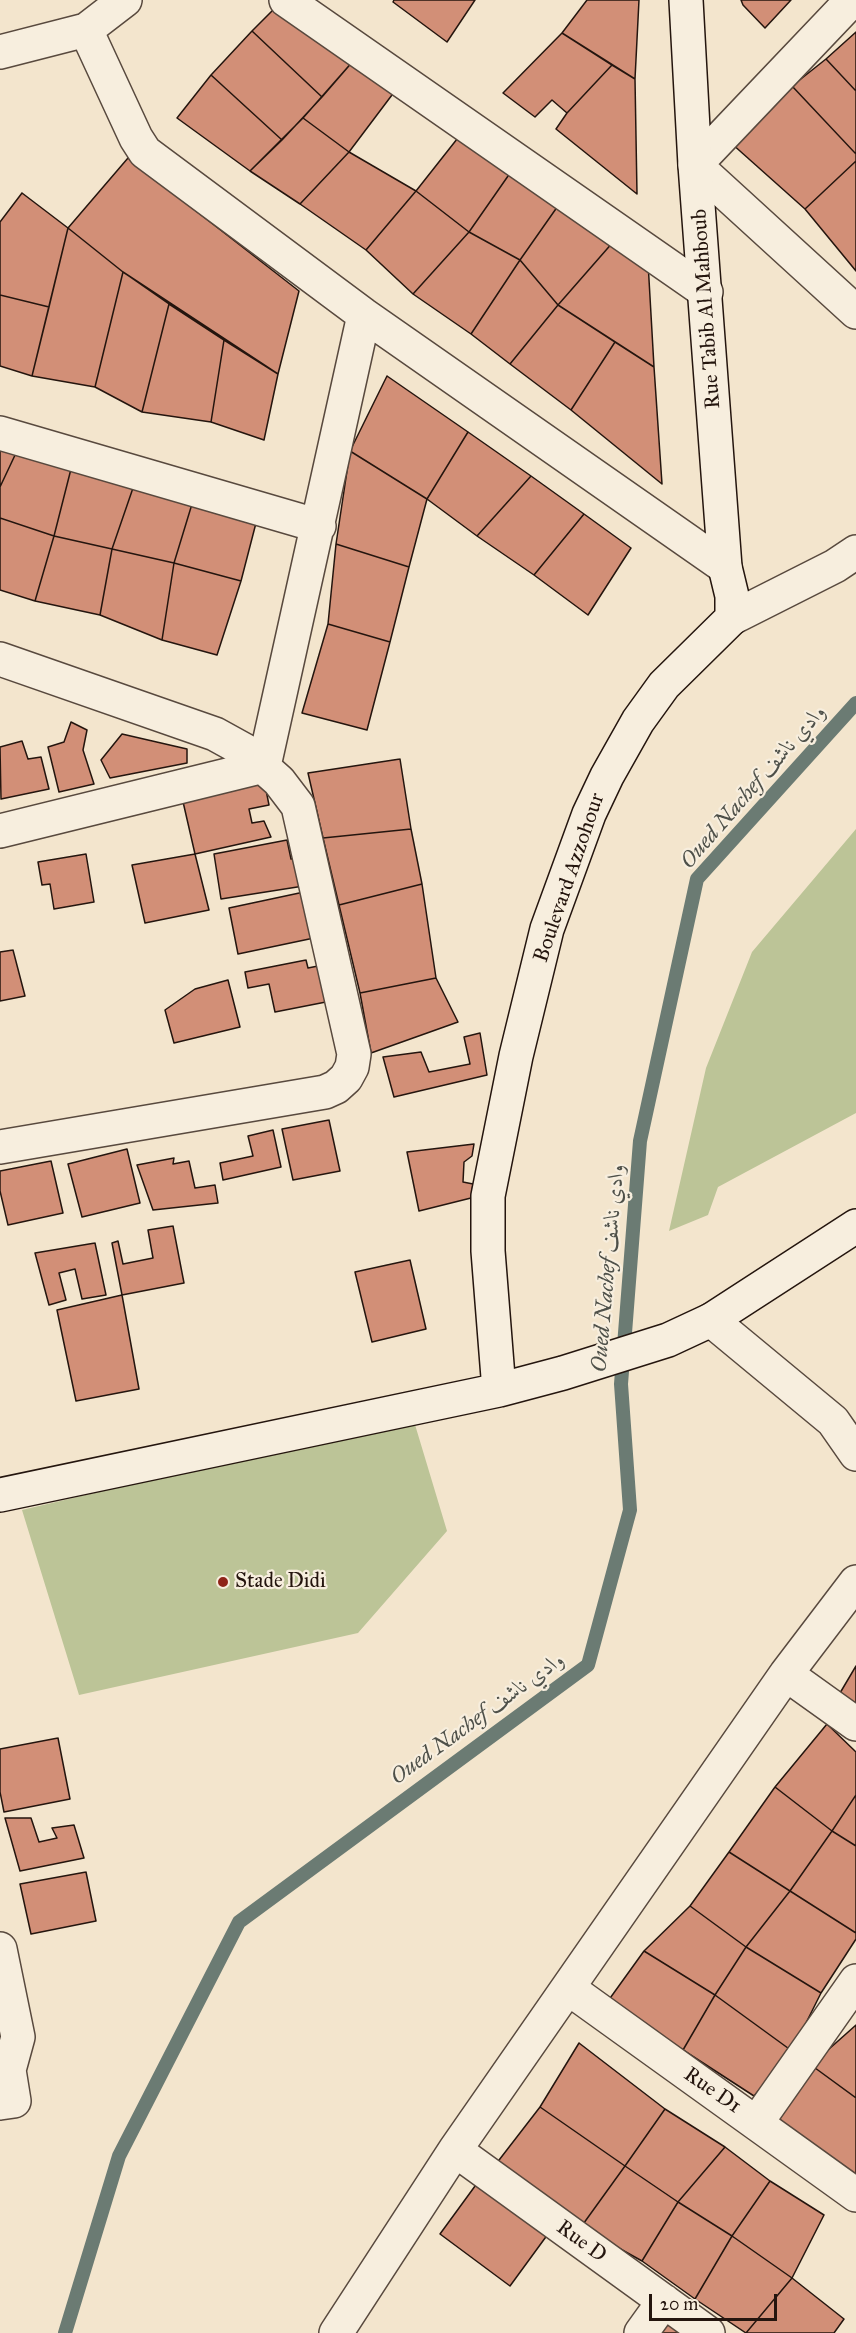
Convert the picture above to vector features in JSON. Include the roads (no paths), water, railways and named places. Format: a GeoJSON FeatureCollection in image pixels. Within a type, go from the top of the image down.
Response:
{"type":"FeatureCollection","features":[{"type":"Feature","properties":{"kind":"street"},"geometry":{"type":"LineString","coordinates":[[0,52],[86,30],[125,0]]}},
{"type":"Feature","properties":{"kind":"street"},"geometry":{"type":"LineString","coordinates":[[286,0],[706,292]]}},
{"type":"Feature","properties":{"kind":"street","name":"Rue Tabib Al Mahboub"},"geometry":{"type":"LineString","coordinates":[[686,0],[695,165],[725,567],[732,596],[732,618]]}},
{"type":"Feature","properties":{"kind":"street"},"geometry":{"type":"LineString","coordinates":[[852,0],[695,165],[856,312]]}},
{"type":"Feature","properties":{"kind":"street"},"geometry":{"type":"LineString","coordinates":[[86,30],[136,138],[145,152],[364,315],[725,567]]}},
{"type":"Feature","properties":{"kind":"street"},"geometry":{"type":"LineString","coordinates":[[264,766],[364,315]]}},
{"type":"Feature","properties":{"kind":"street"},"geometry":{"type":"LineString","coordinates":[[0,433],[319,526]]}},
{"type":"Feature","properties":{"kind":"street","name":"Boulevard Azzohour"},"geometry":{"type":"LineString","coordinates":[[499,1390],[488,1251],[488,1196],[516,1056],[547,929],[589,814],[638,721],[664,685],[732,618],[835,566],[856,552]]}},
{"type":"Feature","properties":{"kind":"street"},"geometry":{"type":"LineString","coordinates":[[0,659],[215,734],[244,750],[264,766],[298,806],[353,1042],[353,1061],[346,1078],[336,1087],[325,1092],[0,1146]]}},
{"type":"Feature","properties":{"kind":"street"},"geometry":{"type":"LineString","coordinates":[[0,831],[264,766]]}},
{"type":"Feature","properties":{"kind":"street"},"geometry":{"type":"LineString","coordinates":[[0,1495],[499,1390],[563,1373],[668,1340],[711,1320],[856,1226]]}},
{"type":"Feature","properties":{"kind":"street"},"geometry":{"type":"LineString","coordinates":[[711,1320],[833,1421],[856,1454]]}},
{"type":"Feature","properties":{"kind":"street"},"geometry":{"type":"LineString","coordinates":[[336,2333],[455,2150],[786,1674],[856,1582]]}},
{"type":"Feature","properties":{"kind":"street"},"geometry":{"type":"LineString","coordinates":[[786,1674],[856,1724]]}},
{"type":"Feature","properties":{"kind":"street"},"geometry":{"type":"LineString","coordinates":[[0,1949],[18,2037],[9,2070],[14,2101],[0,2103]]}},
{"type":"Feature","properties":{"kind":"street"},"geometry":{"type":"LineString","coordinates":[[757,2122],[856,1982]]}},
{"type":"Feature","properties":{"kind":"street","name":"Rue D1"},"geometry":{"type":"LineString","coordinates":[[568,1988],[856,2195]]}},
{"type":"Feature","properties":{"kind":"street","name":"Rue D"},"geometry":{"type":"LineString","coordinates":[[455,2150],[708,2333]]}},
{"type":"Feature","properties":{"kind":"street"},"geometry":{"type":"LineString","coordinates":[[641,2333],[664,2301]]}},
{"type":"Feature","properties":{"kind":"waterway","name":"Oued Nachef وادي ناشف"},"geometry":{"type":"LineString","coordinates":[[65,2333],[119,2156],[239,1922],[588,1665],[630,1510],[621,1384],[640,1141],[697,879],[856,703]]}},
{"type":"Feature","properties":{"kind":"place","name":"Stade Didi"},"geometry":{"type":"Point","coordinates":[223,1582]}}]}
